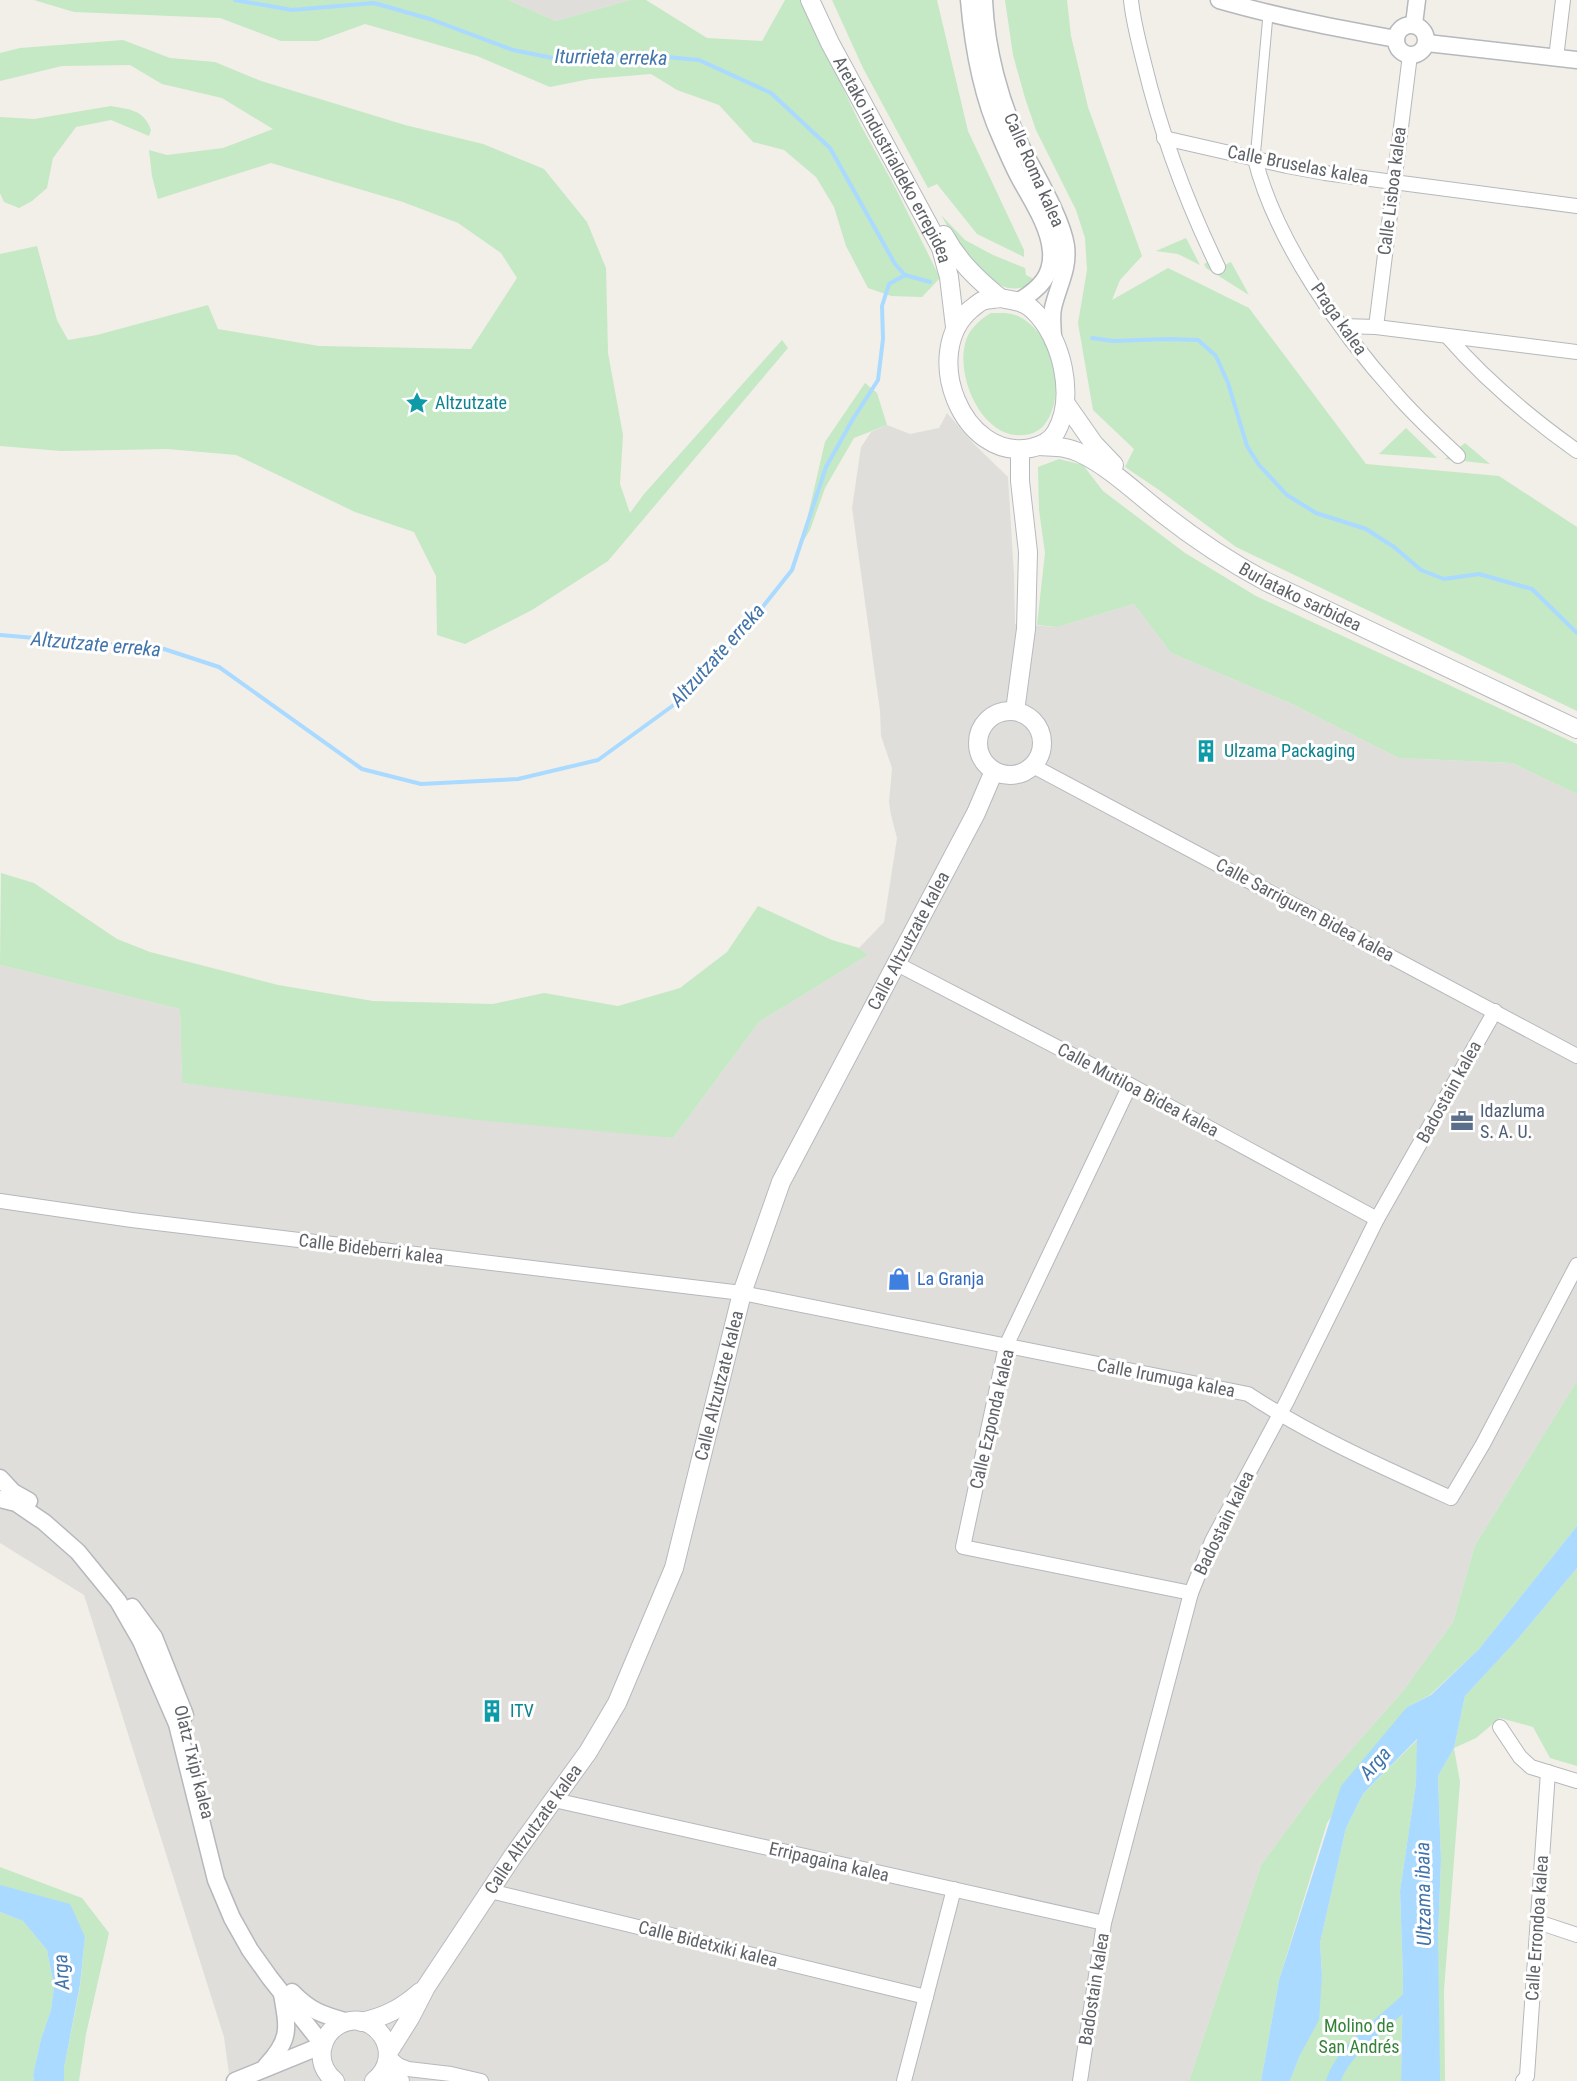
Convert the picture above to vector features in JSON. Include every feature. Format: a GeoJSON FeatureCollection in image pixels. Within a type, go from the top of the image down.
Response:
{"type":"FeatureCollection","features":[{"type":"Feature","properties":{"kind":"main road","name":"Aretako industrialdeko errepidea"},"geometry":{"type":"LineString","coordinates":[[810,0],[830,43],[941,248],[949,278],[955,327]]}},
{"type":"Feature","properties":{"kind":"main road","name":"Aretako industrialdeko errepidea"},"geometry":{"type":"LineString","coordinates":[[819,0],[837,40],[950,247],[974,277],[1000,298]]}},
{"type":"Feature","properties":{"kind":"main road"},"geometry":{"type":"LineString","coordinates":[[1000,298],[1019,301],[1032,308],[1053,341],[1065,380],[1066,404],[1062,421],[1054,436],[1040,446],[1020,450],[1002,448],[984,437],[967,420],[953,395],[948,371],[948,354],[955,327],[980,301],[1000,298]]}},
{"type":"Feature","properties":{"kind":"main road","name":"Burlatako sarbidea"},"geometry":{"type":"LineString","coordinates":[[1066,404],[1094,444],[1114,465],[1150,495],[1236,558],[1577,718]]}},
{"type":"Feature","properties":{"kind":"main road","name":"Burlatako sarbidea"},"geometry":{"type":"LineString","coordinates":[[1040,446],[1064,447],[1080,452],[1104,467],[1230,562],[1267,582],[1577,729]]}},
{"type":"Feature","properties":{"kind":"main road"},"geometry":{"type":"LineString","coordinates":[[1015,711],[1027,618],[1028,552],[1020,481],[1020,450]]}},
{"type":"Feature","properties":{"kind":"main road"},"geometry":{"type":"LineString","coordinates":[[1015,711],[1033,720],[1039,728],[1042,748],[1033,766],[1024,772],[1004,775],[985,764],[978,744],[985,723],[993,716],[1015,711]]}},
{"type":"Feature","properties":{"kind":"main road","name":"Calle Altzutzate kalea"},"geometry":{"type":"LineString","coordinates":[[426,1987],[588,1752],[617,1703],[674,1568],[742,1293],[781,1182],[976,813],[994,771]]}},
{"type":"Feature","properties":{"kind":"main road"},"geometry":{"type":"LineString","coordinates":[[330,2075],[321,2055],[323,2045],[332,2030],[354,2022],[384,2017],[410,2002],[426,1987]]}},
{"type":"Feature","properties":{"kind":"main road"},"geometry":{"type":"LineString","coordinates":[[384,2064],[426,1987]]}},
{"type":"Feature","properties":{"kind":"main road"},"geometry":{"type":"LineString","coordinates":[[354,2022],[374,2027],[381,2034],[385,2041],[384,2064],[400,2081]]}},
{"type":"Feature","properties":{"kind":"street","name":"Calle Roma kalea"},"geometry":{"type":"LineString","coordinates":[[969,0],[976,60],[985,96],[1004,145],[1039,214],[1051,249],[1049,270],[1043,283],[1019,301]]}},
{"type":"Feature","properties":{"kind":"street","name":"Calle Roma kalea"},"geometry":{"type":"LineString","coordinates":[[984,0],[996,74],[1006,108],[1020,143],[1061,227],[1066,245],[1066,266],[1053,308],[1053,341]]}},
{"type":"Feature","properties":{"kind":"street"},"geometry":{"type":"LineString","coordinates":[[1131,0],[1150,88],[1164,138],[1183,191],[1218,267]]}},
{"type":"Feature","properties":{"kind":"street"},"geometry":{"type":"LineString","coordinates":[[1219,0],[1269,7],[1333,28],[1396,39]]}},
{"type":"Feature","properties":{"kind":"street"},"geometry":{"type":"LineString","coordinates":[[1414,24],[1417,0]]}},
{"type":"Feature","properties":{"kind":"street"},"geometry":{"type":"LineString","coordinates":[[1556,58],[1563,0]]}},
{"type":"Feature","properties":{"kind":"street"},"geometry":{"type":"LineString","coordinates":[[1255,159],[1269,7]]}},
{"type":"Feature","properties":{"kind":"street"},"geometry":{"type":"LineString","coordinates":[[1414,24],[1424,31],[1427,43],[1421,52],[1410,55],[1400,50],[1396,39],[1402,28],[1414,24]]}},
{"type":"Feature","properties":{"kind":"street"},"geometry":{"type":"LineString","coordinates":[[1427,43],[1577,60]]}},
{"type":"Feature","properties":{"kind":"street","name":"Calle Lisboa kalea"},"geometry":{"type":"LineString","coordinates":[[1376,327],[1410,55]]}},
{"type":"Feature","properties":{"kind":"street","name":"Calle Bruselas kalea"},"geometry":{"type":"LineString","coordinates":[[1164,138],[1325,172],[1577,206]]}},
{"type":"Feature","properties":{"kind":"street","name":"Praga kalea"},"geometry":{"type":"LineString","coordinates":[[1255,159],[1262,188],[1284,233],[1342,326],[1396,395],[1458,456]]}},
{"type":"Feature","properties":{"kind":"street"},"geometry":{"type":"LineString","coordinates":[[1342,326],[1376,327],[1577,352]]}},
{"type":"Feature","properties":{"kind":"street"},"geometry":{"type":"LineString","coordinates":[[1448,336],[1491,384],[1537,423],[1577,452]]}},
{"type":"Feature","properties":{"kind":"street","name":"Calle Sarriguren Bidea kalea"},"geometry":{"type":"LineString","coordinates":[[1033,766],[1577,1056]]}},
{"type":"Feature","properties":{"kind":"street","name":"Calle Mutiloa Bidea kalea"},"geometry":{"type":"LineString","coordinates":[[897,964],[1130,1085],[1377,1219]]}},
{"type":"Feature","properties":{"kind":"street","name":"Badostain kalea"},"geometry":{"type":"LineString","coordinates":[[1080,2081],[1104,1923],[1191,1593],[1212,1541],[1280,1415],[1377,1219],[1495,1011]]}},
{"type":"Feature","properties":{"kind":"street","name":"Calle Ezponda kalea"},"geometry":{"type":"LineString","coordinates":[[1130,1085],[1006,1346],[963,1547],[1191,1593]]}},
{"type":"Feature","properties":{"kind":"street","name":"Calle Bideberri kalea"},"geometry":{"type":"LineString","coordinates":[[0,1201],[144,1222],[742,1293]]}},
{"type":"Feature","properties":{"kind":"street","name":"Calle Irumuga kalea"},"geometry":{"type":"LineString","coordinates":[[742,1293],[1248,1394],[1280,1415],[1375,1464],[1451,1498],[1483,1444],[1577,1265]]}},
{"type":"Feature","properties":{"kind":"street","name":"Olatz Txipi kalea"},"geometry":{"type":"LineString","coordinates":[[0,1478],[13,1492],[48,1512],[94,1557],[154,1637],[188,1722],[222,1873],[241,1918],[266,1962],[303,2003],[320,2014],[354,2022]]}},
{"type":"Feature","properties":{"kind":"street","name":"Olatz Txipi kalea"},"geometry":{"type":"LineString","coordinates":[[0,1499],[16,1503],[44,1522],[78,1552],[118,1601],[135,1631],[177,1724],[216,1880],[232,1918],[250,1950],[323,2045]]}},
{"type":"Feature","properties":{"kind":"street"},"geometry":{"type":"LineString","coordinates":[[1500,1727],[1520,1757],[1531,1767],[1577,1781]]}},
{"type":"Feature","properties":{"kind":"street","name":"Calle Errondoa kalea"},"geometry":{"type":"LineString","coordinates":[[1523,2081],[1527,2076],[1548,1772]]}},
{"type":"Feature","properties":{"kind":"street","name":"Erripagaina kalea"},"geometry":{"type":"LineString","coordinates":[[554,1800],[1104,1923]]}},
{"type":"Feature","properties":{"kind":"street"},"geometry":{"type":"LineString","coordinates":[[904,2081],[954,1889]]}},
{"type":"Feature","properties":{"kind":"street","name":"Calle Bidetxiki kalea"},"geometry":{"type":"LineString","coordinates":[[490,1891],[926,1997]]}},
{"type":"Feature","properties":{"kind":"street"},"geometry":{"type":"LineString","coordinates":[[1538,1922],[1577,1935]]}},
{"type":"Feature","properties":{"kind":"street"},"geometry":{"type":"LineString","coordinates":[[270,2066],[287,2033],[282,1993]]}},
{"type":"Feature","properties":{"kind":"street"},"geometry":{"type":"LineString","coordinates":[[235,2081],[323,2045]]}},
{"type":"Feature","properties":{"kind":"street"},"geometry":{"type":"LineString","coordinates":[[270,2066],[310,2064],[330,2075]]}},
{"type":"Feature","properties":{"kind":"street"},"geometry":{"type":"LineString","coordinates":[[384,2064],[481,2081]]}},
{"type":"Feature","properties":{"kind":"shaded area"},"geometry":{"type":"Polygon","coordinates":[[[508,0],[630,0],[556,21],[508,0]]]}},
{"type":"Feature","properties":{"kind":"shaded area"},"geometry":{"type":"Polygon","coordinates":[[[947,413],[975,445],[1008,477],[1015,624],[1057,627],[1134,604],[1171,653],[1290,703],[1399,758],[1512,763],[1577,794],[1577,1381],[1475,1545],[1453,1622],[1403,1691],[1320,1785],[1261,1865],[1189,2081],[230,2081],[224,2037],[84,1595],[0,1543],[0,965],[180,1009],[182,1083],[673,1138],[759,1022],[868,955],[859,948],[884,922],[897,838],[889,802],[892,768],[881,736],[880,711],[852,508],[861,447],[871,432],[887,425],[910,434],[939,428],[947,413]]]}},
{"type":"Feature","properties":{"kind":"green space"},"geometry":{"type":"Polygon","coordinates":[[[34,0],[508,0],[556,21],[630,0],[646,0],[707,38],[762,41],[785,0],[801,0],[860,124],[896,189],[940,278],[922,297],[891,296],[868,288],[846,246],[834,207],[816,177],[784,150],[753,142],[719,105],[677,90],[651,74],[590,79],[550,87],[477,56],[365,24],[318,41],[281,41],[220,18],[74,12],[34,0]]]}},
{"type":"Feature","properties":{"kind":"green space"},"geometry":{"type":"Polygon","coordinates":[[[832,0],[937,0],[968,131],[1024,250],[1024,257],[977,234],[937,184],[928,188],[863,68],[832,0]]]}},
{"type":"Feature","properties":{"kind":"green space"},"geometry":{"type":"Polygon","coordinates":[[[1005,0],[1067,0],[1071,36],[1088,107],[1142,256],[1120,280],[1112,300],[1168,268],[1249,308],[1366,464],[1499,476],[1577,527],[1577,711],[1236,547],[1125,467],[1134,449],[1093,410],[1078,323],[1087,270],[1085,238],[1076,210],[1036,130],[1025,98],[1013,55],[1005,0]]]}},
{"type":"Feature","properties":{"kind":"green space"},"geometry":{"type":"Polygon","coordinates":[[[123,40],[170,58],[215,62],[261,81],[405,125],[483,144],[544,169],[587,222],[606,268],[608,353],[623,435],[620,484],[630,513],[644,494],[782,340],[788,348],[608,561],[532,610],[465,644],[437,635],[436,576],[414,532],[355,512],[236,455],[167,449],[61,451],[0,446],[0,254],[37,246],[57,320],[68,340],[97,335],[208,305],[218,329],[319,346],[471,349],[517,278],[501,253],[458,223],[403,202],[271,163],[158,199],[149,150],[167,155],[223,148],[273,129],[222,98],[162,84],[130,65],[62,66],[0,81],[0,53],[20,48],[123,40]]]}},
{"type":"Feature","properties":{"kind":"green space"},"geometry":{"type":"Polygon","coordinates":[[[111,106],[140,114],[151,130],[149,136],[111,120],[76,127],[53,158],[47,188],[32,201],[19,208],[4,202],[0,193],[0,117],[34,119],[111,106]]]}},
{"type":"Feature","properties":{"kind":"green space"},"geometry":{"type":"Polygon","coordinates":[[[941,215],[965,240],[1025,268],[1026,275],[1036,280],[1024,287],[1010,288],[985,276],[964,252],[941,215]]]}},
{"type":"Feature","properties":{"kind":"green space"},"geometry":{"type":"Polygon","coordinates":[[[1186,238],[1200,265],[1178,254],[1156,251],[1186,238]]]}},
{"type":"Feature","properties":{"kind":"green space"},"geometry":{"type":"Polygon","coordinates":[[[1210,261],[1215,270],[1231,262],[1249,295],[1206,268],[1204,264],[1210,261]]]}},
{"type":"Feature","properties":{"kind":"green space"},"geometry":{"type":"Polygon","coordinates":[[[991,313],[1015,315],[1029,323],[1039,333],[1052,358],[1055,372],[1055,400],[1045,423],[1040,429],[1030,434],[1014,435],[1000,430],[987,420],[977,407],[970,391],[963,359],[965,344],[975,326],[991,313]]]}},
{"type":"Feature","properties":{"kind":"green space"},"geometry":{"type":"Polygon","coordinates":[[[865,383],[877,393],[887,425],[854,438],[825,488],[810,530],[801,545],[825,442],[865,383]]]}},
{"type":"Feature","properties":{"kind":"green space"},"geometry":{"type":"Polygon","coordinates":[[[1406,428],[1437,458],[1379,454],[1406,428]]]}},
{"type":"Feature","properties":{"kind":"green space"},"geometry":{"type":"Polygon","coordinates":[[[1465,443],[1490,464],[1445,459],[1465,443]]]}},
{"type":"Feature","properties":{"kind":"green space"},"geometry":{"type":"Polygon","coordinates":[[[1059,459],[1083,465],[1103,491],[1185,553],[1256,596],[1577,744],[1577,794],[1512,763],[1399,758],[1290,703],[1171,653],[1134,604],[1057,627],[1037,625],[1045,553],[1039,510],[1038,467],[1059,459]]]}},
{"type":"Feature","properties":{"kind":"green space"},"geometry":{"type":"Polygon","coordinates":[[[1,873],[34,883],[117,939],[150,952],[278,985],[373,1001],[493,1004],[544,993],[618,1006],[680,988],[727,952],[758,906],[832,940],[859,948],[868,955],[759,1022],[673,1138],[477,1120],[182,1083],[180,1009],[0,965],[1,873]]]}},
{"type":"Feature","properties":{"kind":"green space"},"geometry":{"type":"Polygon","coordinates":[[[1577,1381],[1577,1526],[1479,1649],[1430,1695],[1407,1707],[1327,1823],[1279,1980],[1261,2081],[1189,2081],[1261,1865],[1320,1785],[1403,1691],[1453,1622],[1475,1545],[1577,1381]]]}},
{"type":"Feature","properties":{"kind":"green space"},"geometry":{"type":"Polygon","coordinates":[[[1577,1568],[1577,1766],[1550,1758],[1533,1727],[1500,1718],[1476,1738],[1454,1748],[1465,1696],[1516,1641],[1577,1568]]]}},
{"type":"Feature","properties":{"kind":"green space","name":"Molino de San Andrés"},"geometry":{"type":"Polygon","coordinates":[[[1419,1738],[1416,1783],[1400,1891],[1403,1978],[1401,2081],[1290,2081],[1300,2055],[1322,1975],[1320,1943],[1346,1828],[1363,1794],[1419,1738]]]}},
{"type":"Feature","properties":{"kind":"green space"},"geometry":{"type":"Polygon","coordinates":[[[1454,1748],[1460,1782],[1444,1990],[1445,2081],[1432,2081],[1441,1860],[1438,1776],[1454,1748]]]}},
{"type":"Feature","properties":{"kind":"green space"},"geometry":{"type":"Polygon","coordinates":[[[0,1867],[82,1898],[109,1933],[86,2034],[79,2081],[64,2081],[64,2068],[80,1987],[85,1937],[0,1886],[0,1867]]]}},
{"type":"Feature","properties":{"kind":"green space"},"geometry":{"type":"Polygon","coordinates":[[[0,1912],[23,1921],[47,1950],[54,1987],[51,2010],[41,2039],[33,2075],[34,2081],[0,2081],[0,1912]]]}},
{"type":"Feature","properties":{"kind":"water"},"geometry":{"type":"Polygon","coordinates":[[[1577,1526],[1577,1568],[1516,1641],[1465,1696],[1454,1748],[1438,1776],[1441,1860],[1438,1937],[1440,2081],[1401,2081],[1403,1978],[1400,1891],[1416,1783],[1417,1739],[1363,1794],[1346,1828],[1320,1943],[1322,1975],[1319,2020],[1300,2055],[1290,2081],[1261,2081],[1279,1980],[1341,1786],[1407,1707],[1431,1695],[1479,1649],[1577,1526]]]}},
{"type":"Feature","properties":{"kind":"water","name":"Arga"},"geometry":{"type":"Polygon","coordinates":[[[0,1885],[70,1904],[85,1937],[80,1985],[64,2068],[64,2081],[34,2081],[33,2075],[41,2039],[51,2010],[54,1987],[47,1950],[23,1921],[0,1912],[0,1885]]]}},
{"type":"Feature","properties":{"kind":"waterway","name":"Iturrieta erreka"},"geometry":{"type":"LineString","coordinates":[[235,0],[292,10],[374,3],[430,19],[513,50],[563,60],[633,54],[699,60],[771,93],[830,148],[895,264],[905,275],[930,282]]}},
{"type":"Feature","properties":{"kind":"waterway","name":"Altzutzate erreka"},"geometry":{"type":"LineString","coordinates":[[0,635],[164,649],[219,667],[362,769],[421,784],[518,779],[598,760],[682,699],[734,643],[792,570],[826,467],[878,380],[883,339],[882,306],[889,284],[905,275]]}},
{"type":"Feature","properties":{"kind":"waterway","name":"Iturrieta erreka"},"geometry":{"type":"LineString","coordinates":[[1092,338],[1113,341],[1198,340],[1216,356],[1228,383],[1247,446],[1259,465],[1287,495],[1316,513],[1366,529],[1394,547],[1421,570],[1444,579],[1479,574],[1532,589],[1577,633]]}},
{"type":"Feature","properties":{"kind":"waterway"},"geometry":{"type":"LineString","coordinates":[[1333,2081],[1339,2067],[1358,2044],[1414,1993]]}},
{"type":"Feature","properties":{"kind":"place","name":"Altzutzate"},"geometry":{"type":"Point","coordinates":[417,403]}},
{"type":"Feature","properties":{"kind":"place","name":"Ulzama Packaging"},"geometry":{"type":"Point","coordinates":[1206,751]}},
{"type":"Feature","properties":{"kind":"place","name":"Idazluma S. A. U."},"geometry":{"type":"Point","coordinates":[1462,1121]}},
{"type":"Feature","properties":{"kind":"place","name":"La Granja"},"geometry":{"type":"Point","coordinates":[899,1279]}},
{"type":"Feature","properties":{"kind":"place","name":"ITV"},"geometry":{"type":"Point","coordinates":[492,1711]}},
{"type":"Feature","properties":{"kind":"water label","name":"Ultzama ibaia"},"geometry":{"type":"Point","coordinates":[1423,1894]}}]}
